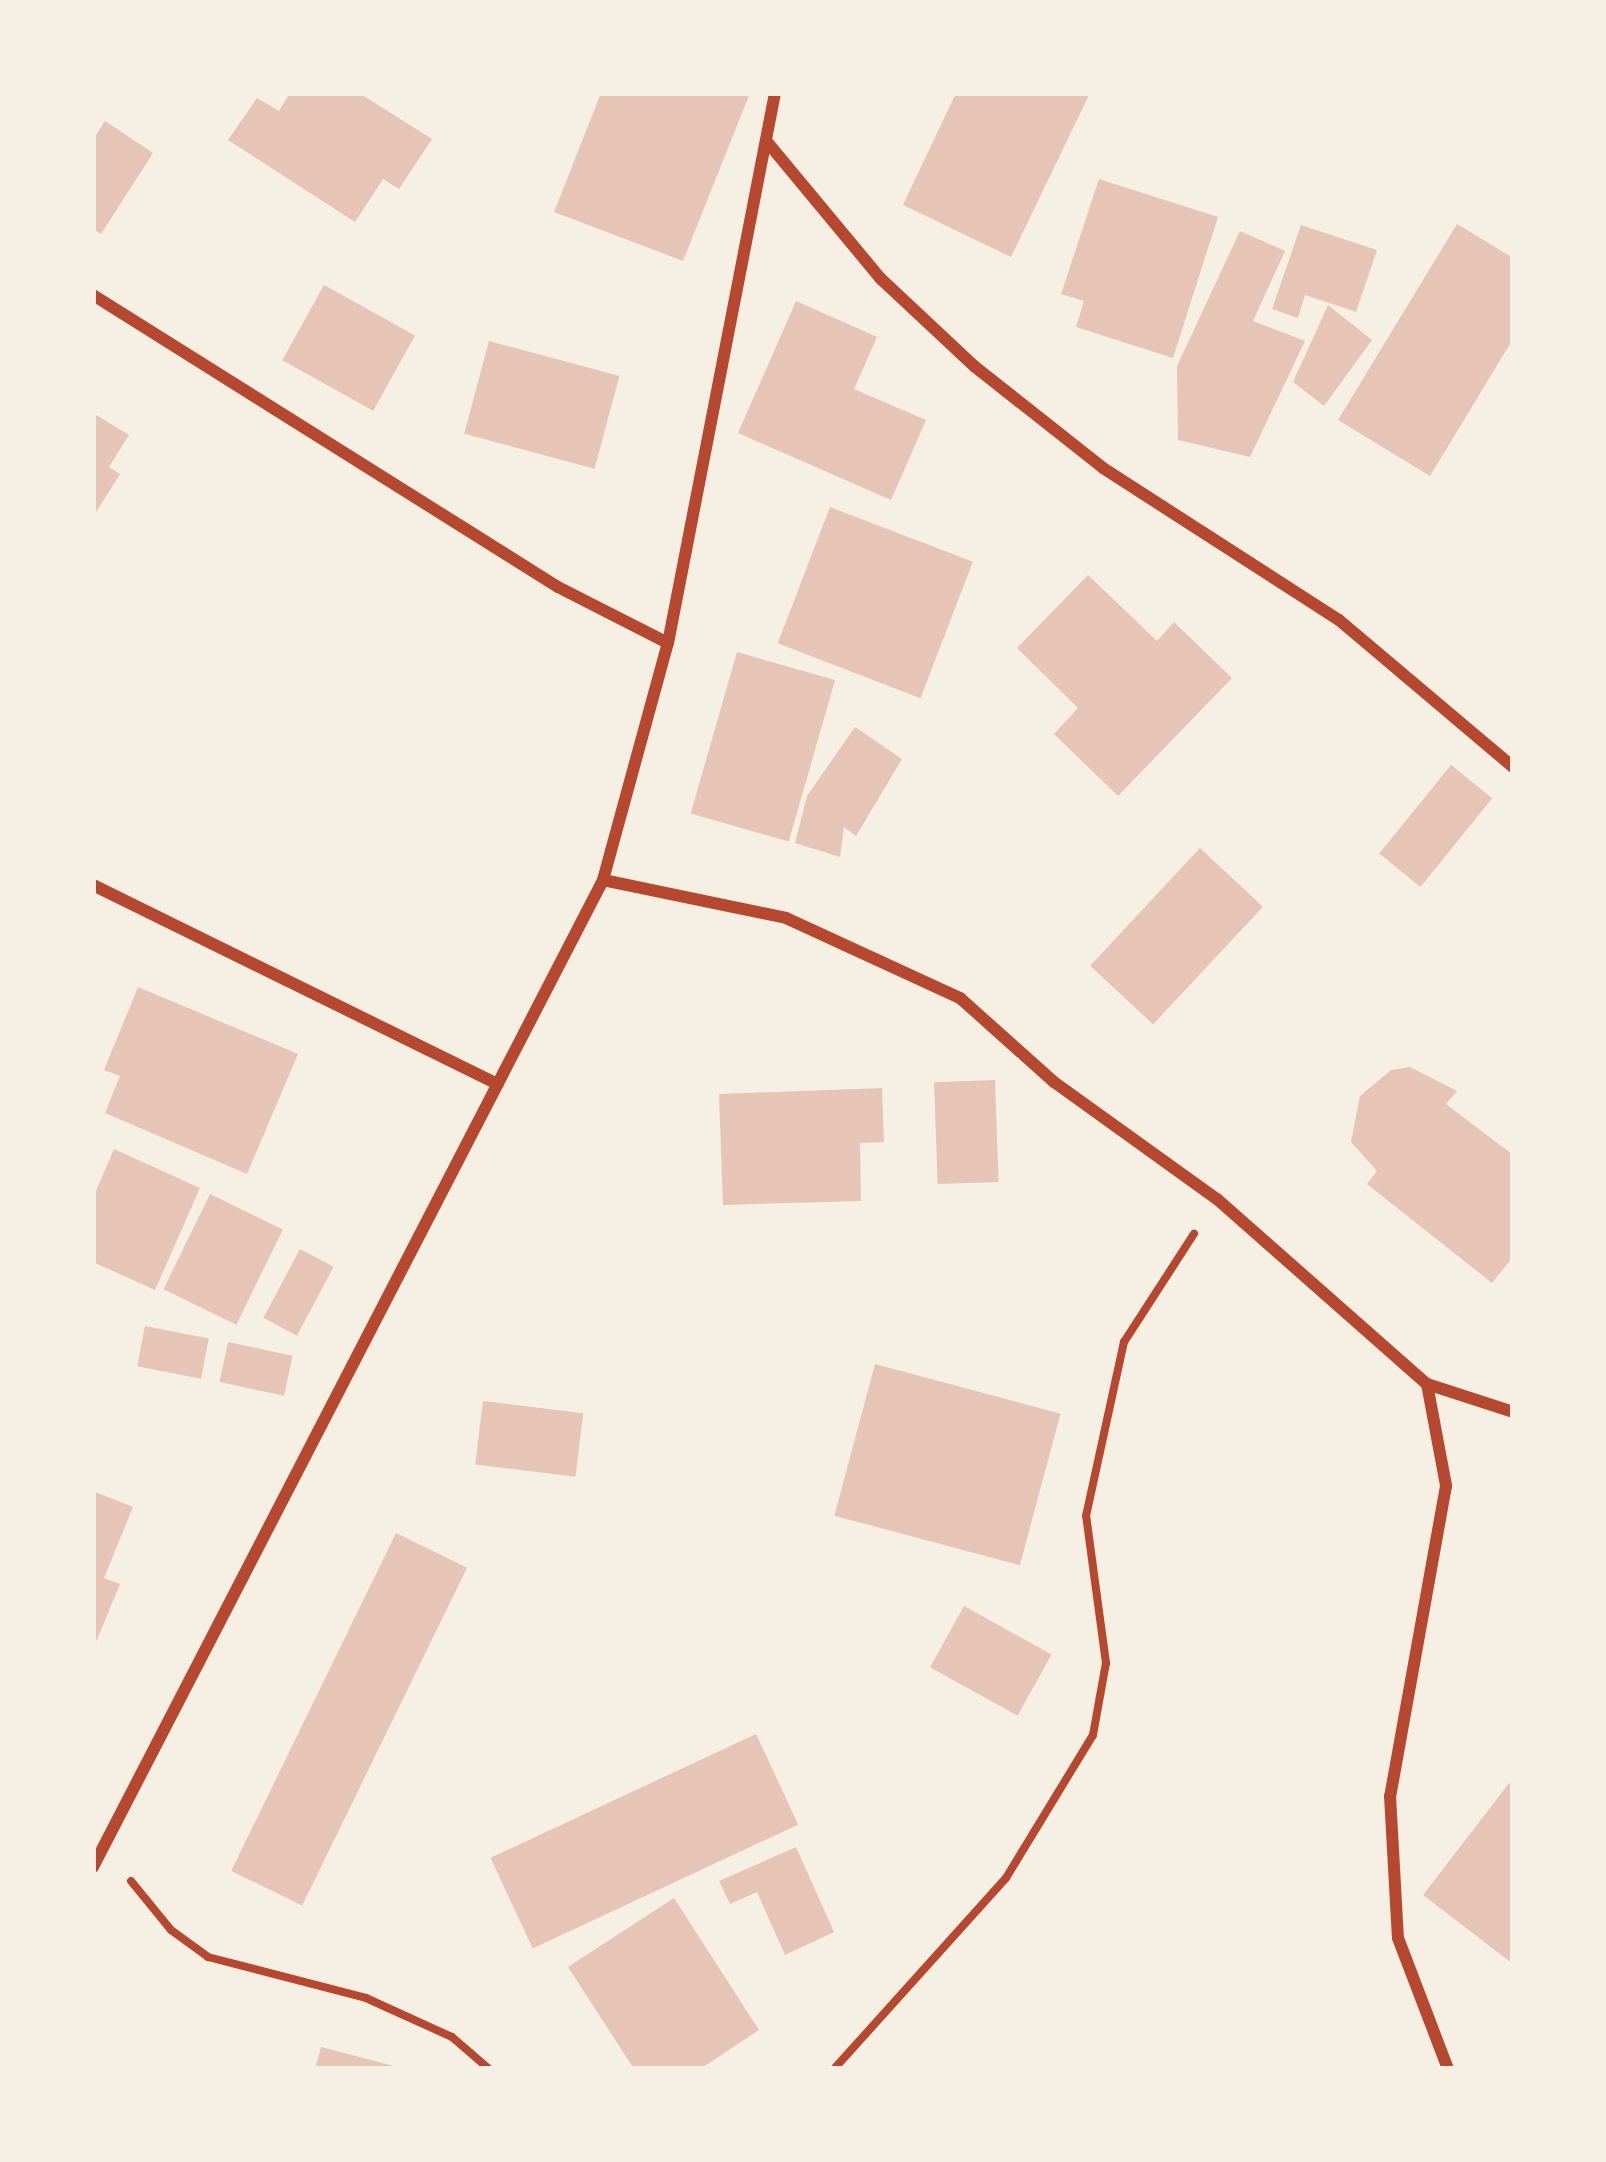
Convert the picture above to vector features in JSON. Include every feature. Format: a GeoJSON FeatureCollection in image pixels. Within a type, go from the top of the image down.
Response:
{"type":"FeatureCollection","features":[{"type":"Feature","properties":{"kind":"street"},"geometry":{"type":"LineString","coordinates":[[93,1867],[603,880],[668,644],[775,93]]}},
{"type":"Feature","properties":{"kind":"street"},"geometry":{"type":"LineString","coordinates":[[768,143],[880,278],[974,366],[1103,468],[1339,620],[1513,767]]}},
{"type":"Feature","properties":{"kind":"street"},"geometry":{"type":"LineString","coordinates":[[93,295],[558,587],[668,644]]}},
{"type":"Feature","properties":{"kind":"street"},"geometry":{"type":"LineString","coordinates":[[603,880],[786,919],[960,998],[1054,1082],[1217,1199],[1427,1384],[1513,1412]]}},
{"type":"Feature","properties":{"kind":"street"},"geometry":{"type":"LineString","coordinates":[[93,885],[498,1084]]}},
{"type":"Feature","properties":{"kind":"street"},"geometry":{"type":"LineString","coordinates":[[1427,1384],[1446,1486],[1390,1796],[1399,1938],[1448,2069]]}},
{"type":"Feature","properties":{"kind":"path"},"geometry":{"type":"LineString","coordinates":[[834,2069],[1006,1878],[1093,1735],[1106,1663],[1086,1516],[1124,1342],[1217,1199]]}},
{"type":"Feature","properties":{"kind":"path"},"geometry":{"type":"LineString","coordinates":[[104,1847],[171,1930],[208,1957],[365,1998],[452,2037],[489,2069]]}},
{"type":"Feature","properties":{"kind":"building"},"geometry":{"type":"Polygon","coordinates":[[[290,93],[359,93],[432,139],[399,189],[383,179],[355,222],[228,140],[257,98],[279,111],[290,93]]]}},
{"type":"Feature","properties":{"kind":"building"},"geometry":{"type":"Polygon","coordinates":[[[601,93],[750,93],[683,261],[554,212],[601,93]]]}},
{"type":"Feature","properties":{"kind":"building"},"geometry":{"type":"Polygon","coordinates":[[[956,93],[1090,93],[1011,257],[903,205],[956,93]]]}},
{"type":"Feature","properties":{"kind":"building"},"geometry":{"type":"Polygon","coordinates":[[[105,121],[153,153],[101,234],[93,229],[93,140],[105,121]]]}},
{"type":"Feature","properties":{"kind":"building"},"geometry":{"type":"Polygon","coordinates":[[[1099,179],[1218,217],[1173,358],[1076,327],[1084,301],[1061,294],[1099,179]]]}},
{"type":"Feature","properties":{"kind":"building"},"geometry":{"type":"Polygon","coordinates":[[[1457,224],[1513,258],[1513,339],[1430,476],[1338,420],[1457,224]]]}},
{"type":"Feature","properties":{"kind":"building"},"geometry":{"type":"Polygon","coordinates":[[[1301,225],[1377,250],[1356,312],[1305,295],[1298,318],[1272,309],[1301,225]]]}},
{"type":"Feature","properties":{"kind":"building"},"geometry":{"type":"Polygon","coordinates":[[[1240,231],[1285,251],[1253,321],[1305,341],[1250,457],[1178,440],[1177,366],[1240,231]]]}},
{"type":"Feature","properties":{"kind":"building"},"geometry":{"type":"Polygon","coordinates":[[[324,285],[415,335],[373,411],[282,360],[324,285]]]}},
{"type":"Feature","properties":{"kind":"building"},"geometry":{"type":"Polygon","coordinates":[[[796,301],[877,337],[854,389],[926,420],[891,500],[738,433],[796,301]]]}},
{"type":"Feature","properties":{"kind":"building"},"geometry":{"type":"Polygon","coordinates":[[[1328,305],[1372,340],[1324,406],[1293,382],[1328,305]]]}},
{"type":"Feature","properties":{"kind":"building"},"geometry":{"type":"Polygon","coordinates":[[[489,341],[619,376],[595,469],[464,434],[489,341]]]}},
{"type":"Feature","properties":{"kind":"building"},"geometry":{"type":"Polygon","coordinates":[[[93,413],[129,435],[109,467],[120,474],[93,517],[93,413]]]}},
{"type":"Feature","properties":{"kind":"building"},"geometry":{"type":"Polygon","coordinates":[[[830,507],[973,562],[921,698],[778,643],[830,507]]]}},
{"type":"Feature","properties":{"kind":"building"},"geometry":{"type":"Polygon","coordinates":[[[1088,575],[1157,641],[1174,622],[1232,678],[1118,796],[1054,734],[1078,708],[1017,648],[1088,575]]]}},
{"type":"Feature","properties":{"kind":"building"},"geometry":{"type":"Polygon","coordinates":[[[737,652],[835,680],[789,842],[691,813],[737,652]]]}},
{"type":"Feature","properties":{"kind":"building"},"geometry":{"type":"Polygon","coordinates":[[[855,727],[902,759],[856,836],[844,827],[840,857],[795,843],[807,796],[855,727]]]}},
{"type":"Feature","properties":{"kind":"building"},"geometry":{"type":"Polygon","coordinates":[[[1451,765],[1492,798],[1420,887],[1379,854],[1451,765]]]}},
{"type":"Feature","properties":{"kind":"building"},"geometry":{"type":"Polygon","coordinates":[[[1200,848],[1263,907],[1153,1024],[1090,966],[1200,848]]]}},
{"type":"Feature","properties":{"kind":"building"},"geometry":{"type":"Polygon","coordinates":[[[138,987],[298,1054],[247,1174],[105,1113],[120,1076],[104,1070],[138,987]]]}},
{"type":"Feature","properties":{"kind":"building"},"geometry":{"type":"Polygon","coordinates":[[[1410,1067],[1457,1091],[1446,1104],[1513,1155],[1513,1257],[1492,1283],[1367,1184],[1377,1171],[1351,1142],[1360,1096],[1391,1070],[1410,1067]]]}},
{"type":"Feature","properties":{"kind":"building"},"geometry":{"type":"Polygon","coordinates":[[[995,1080],[999,1182],[938,1184],[934,1082],[995,1080]]]}},
{"type":"Feature","properties":{"kind":"building"},"geometry":{"type":"Polygon","coordinates":[[[882,1088],[884,1142],[860,1143],[861,1201],[723,1205],[719,1094],[882,1088]]]}},
{"type":"Feature","properties":{"kind":"building"},"geometry":{"type":"Polygon","coordinates":[[[114,1149],[200,1188],[155,1290],[93,1262],[93,1198],[114,1149]]]}},
{"type":"Feature","properties":{"kind":"building"},"geometry":{"type":"Polygon","coordinates":[[[210,1194],[283,1230],[236,1325],[164,1289],[210,1194]]]}},
{"type":"Feature","properties":{"kind":"building"},"geometry":{"type":"Polygon","coordinates":[[[300,1249],[334,1267],[297,1336],[263,1318],[300,1249]]]}},
{"type":"Feature","properties":{"kind":"building"},"geometry":{"type":"Polygon","coordinates":[[[145,1326],[209,1338],[201,1379],[137,1366],[145,1326]]]}},
{"type":"Feature","properties":{"kind":"building"},"geometry":{"type":"Polygon","coordinates":[[[228,1342],[293,1356],[284,1396],[219,1382],[228,1342]]]}},
{"type":"Feature","properties":{"kind":"building"},"geometry":{"type":"Polygon","coordinates":[[[875,1364],[1060,1414],[1020,1565],[834,1516],[875,1364]]]}},
{"type":"Feature","properties":{"kind":"building"},"geometry":{"type":"Polygon","coordinates":[[[483,1401],[583,1413],[575,1477],[475,1465],[483,1401]]]}},
{"type":"Feature","properties":{"kind":"building"},"geometry":{"type":"Polygon","coordinates":[[[93,1491],[133,1507],[104,1578],[120,1584],[93,1649],[93,1491]]]}},
{"type":"Feature","properties":{"kind":"building"},"geometry":{"type":"Polygon","coordinates":[[[396,1533],[467,1568],[302,1906],[231,1871],[396,1533]]]}},
{"type":"Feature","properties":{"kind":"building"},"geometry":{"type":"Polygon","coordinates":[[[964,1606],[1051,1654],[1018,1716],[930,1667],[964,1606]]]}},
{"type":"Feature","properties":{"kind":"building"},"geometry":{"type":"Polygon","coordinates":[[[756,1734],[798,1825],[533,1948],[490,1858],[756,1734]]]}},
{"type":"Feature","properties":{"kind":"building"},"geometry":{"type":"Polygon","coordinates":[[[1513,1778],[1513,1964],[1423,1895],[1513,1778]]]}},
{"type":"Feature","properties":{"kind":"building"},"geometry":{"type":"Polygon","coordinates":[[[796,1847],[834,1932],[785,1955],[757,1892],[730,1904],[719,1881],[796,1847]]]}},
{"type":"Feature","properties":{"kind":"building"},"geometry":{"type":"Polygon","coordinates":[[[674,1898],[759,2030],[700,2069],[634,2069],[568,1967],[674,1898]]]}},
{"type":"Feature","properties":{"kind":"building"},"geometry":{"type":"Polygon","coordinates":[[[321,2047],[398,2067],[398,2069],[315,2069],[321,2047]]]}}]}
